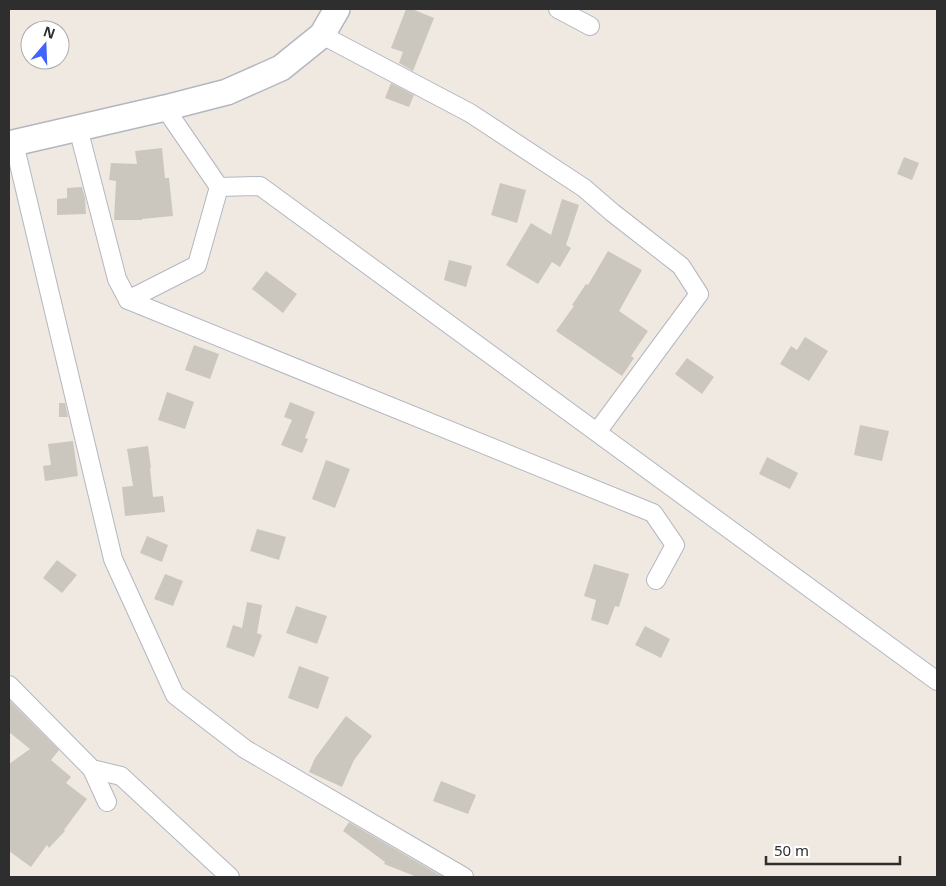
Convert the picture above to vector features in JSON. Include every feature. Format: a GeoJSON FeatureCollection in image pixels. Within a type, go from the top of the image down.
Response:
{"type":"FeatureCollection","features":[{"type":"Feature","properties":{"kind":"main road"},"geometry":{"type":"LineString","coordinates":[[11,143],[227,92],[281,68],[322,35],[337,9]]}},
{"type":"Feature","properties":{"kind":"street"},"geometry":{"type":"LineString","coordinates":[[558,9],[590,26]]}},
{"type":"Feature","properties":{"kind":"street"},"geometry":{"type":"LineString","coordinates":[[322,35],[470,113],[584,188],[681,266],[699,294],[597,432]]}},
{"type":"Feature","properties":{"kind":"street"},"geometry":{"type":"LineString","coordinates":[[128,300],[197,265],[219,188],[165,108]]}},
{"type":"Feature","properties":{"kind":"street"},"geometry":{"type":"LineString","coordinates":[[78,128],[117,279],[128,300],[653,514],[675,545],[656,580]]}},
{"type":"Feature","properties":{"kind":"street"},"geometry":{"type":"LineString","coordinates":[[11,143],[113,559],[176,695],[245,749],[464,877]]}},
{"type":"Feature","properties":{"kind":"street"},"geometry":{"type":"LineString","coordinates":[[219,188],[260,186],[937,681]]}},
{"type":"Feature","properties":{"kind":"street"},"geometry":{"type":"LineString","coordinates":[[9,685],[92,769],[108,802]]}},
{"type":"Feature","properties":{"kind":"street"},"geometry":{"type":"LineString","coordinates":[[92,769],[121,776],[230,877]]}},
{"type":"Feature","properties":{"kind":"building"},"geometry":{"type":"Polygon","coordinates":[[[406,9],[412,9],[434,18],[413,71],[399,63],[403,52],[391,48],[406,9]]]}},
{"type":"Feature","properties":{"kind":"building"},"geometry":{"type":"Polygon","coordinates":[[[391,83],[414,95],[409,107],[385,98],[391,83]]]}},
{"type":"Feature","properties":{"kind":"building"},"geometry":{"type":"Polygon","coordinates":[[[162,148],[165,178],[169,178],[173,216],[142,220],[114,220],[116,181],[109,180],[111,163],[137,164],[135,151],[162,148]]]}},
{"type":"Feature","properties":{"kind":"building"},"geometry":{"type":"Polygon","coordinates":[[[904,157],[919,163],[912,180],[897,174],[904,157]]]}},
{"type":"Feature","properties":{"kind":"building"},"geometry":{"type":"Polygon","coordinates":[[[500,183],[526,190],[517,223],[491,215],[500,183]]]}},
{"type":"Feature","properties":{"kind":"building"},"geometry":{"type":"Polygon","coordinates":[[[82,187],[86,214],[57,215],[57,199],[67,198],[67,188],[82,187]]]}},
{"type":"Feature","properties":{"kind":"building"},"geometry":{"type":"Polygon","coordinates":[[[562,199],[579,205],[566,245],[571,248],[560,267],[552,262],[538,284],[506,265],[531,223],[551,235],[562,199]]]}},
{"type":"Feature","properties":{"kind":"building"},"geometry":{"type":"Polygon","coordinates":[[[608,251],[642,270],[619,311],[648,331],[631,356],[634,358],[622,376],[556,331],[574,306],[572,305],[586,284],[588,285],[608,251]]]}},
{"type":"Feature","properties":{"kind":"building"},"geometry":{"type":"Polygon","coordinates":[[[449,260],[472,266],[466,287],[444,280],[449,260]]]}},
{"type":"Feature","properties":{"kind":"building"},"geometry":{"type":"Polygon","coordinates":[[[266,271],[297,294],[283,313],[252,289],[266,271]]]}},
{"type":"Feature","properties":{"kind":"building"},"geometry":{"type":"Polygon","coordinates":[[[805,337],[828,351],[809,381],[780,364],[791,346],[797,350],[805,337]]]}},
{"type":"Feature","properties":{"kind":"building"},"geometry":{"type":"Polygon","coordinates":[[[194,345],[219,354],[210,379],[185,370],[194,345]]]}},
{"type":"Feature","properties":{"kind":"building"},"geometry":{"type":"Polygon","coordinates":[[[687,358],[714,377],[702,394],[675,374],[687,358]]]}},
{"type":"Feature","properties":{"kind":"building"},"geometry":{"type":"Polygon","coordinates":[[[167,392],[194,402],[185,429],[158,420],[167,392]]]}},
{"type":"Feature","properties":{"kind":"building"},"geometry":{"type":"Polygon","coordinates":[[[290,402],[315,412],[305,438],[308,439],[302,453],[281,445],[292,420],[284,417],[290,402]]]}},
{"type":"Feature","properties":{"kind":"building"},"geometry":{"type":"Polygon","coordinates":[[[59,403],[65,403],[68,417],[59,417],[59,403]]]}},
{"type":"Feature","properties":{"kind":"building"},"geometry":{"type":"Polygon","coordinates":[[[860,425],[889,431],[882,461],[854,455],[860,425]]]}},
{"type":"Feature","properties":{"kind":"building"},"geometry":{"type":"Polygon","coordinates":[[[73,441],[78,476],[45,481],[43,466],[51,465],[48,444],[73,441]]]}},
{"type":"Feature","properties":{"kind":"building"},"geometry":{"type":"Polygon","coordinates":[[[148,446],[153,497],[163,496],[165,512],[125,516],[122,487],[133,486],[127,449],[148,446]]]}},
{"type":"Feature","properties":{"kind":"building"},"geometry":{"type":"Polygon","coordinates":[[[767,457],[798,473],[790,489],[759,474],[767,457]]]}},
{"type":"Feature","properties":{"kind":"building"},"geometry":{"type":"Polygon","coordinates":[[[326,460],[350,469],[335,508],[312,499],[326,460]]]}},
{"type":"Feature","properties":{"kind":"building"},"geometry":{"type":"Polygon","coordinates":[[[257,529],[286,537],[279,560],[250,551],[257,529]]]}},
{"type":"Feature","properties":{"kind":"building"},"geometry":{"type":"Polygon","coordinates":[[[147,536],[168,545],[162,562],[140,553],[147,536]]]}},
{"type":"Feature","properties":{"kind":"building"},"geometry":{"type":"Polygon","coordinates":[[[57,560],[77,575],[62,593],[43,578],[57,560]]]}},
{"type":"Feature","properties":{"kind":"building"},"geometry":{"type":"Polygon","coordinates":[[[594,564],[629,574],[619,607],[615,606],[608,625],[591,620],[596,600],[584,596],[594,564]]]}},
{"type":"Feature","properties":{"kind":"building"},"geometry":{"type":"Polygon","coordinates":[[[165,574],[183,581],[173,606],[154,599],[165,574]]]}},
{"type":"Feature","properties":{"kind":"building"},"geometry":{"type":"Polygon","coordinates":[[[247,602],[262,605],[257,633],[262,635],[254,657],[226,647],[233,625],[242,628],[247,602]]]}},
{"type":"Feature","properties":{"kind":"building"},"geometry":{"type":"Polygon","coordinates":[[[296,606],[327,616],[317,644],[286,633],[296,606]]]}},
{"type":"Feature","properties":{"kind":"building"},"geometry":{"type":"Polygon","coordinates":[[[645,626],[670,639],[661,658],[635,645],[645,626]]]}},
{"type":"Feature","properties":{"kind":"building"},"geometry":{"type":"Polygon","coordinates":[[[299,666],[329,677],[318,709],[288,698],[299,666]]]}},
{"type":"Feature","properties":{"kind":"building"},"geometry":{"type":"Polygon","coordinates":[[[9,700],[59,750],[51,760],[71,777],[66,783],[87,799],[65,831],[49,848],[47,845],[31,867],[9,851],[9,764],[30,749],[9,732],[9,700]]]}},
{"type":"Feature","properties":{"kind":"building"},"geometry":{"type":"Polygon","coordinates":[[[346,716],[372,736],[354,760],[342,787],[309,772],[315,758],[346,716]]]}},
{"type":"Feature","properties":{"kind":"building"},"geometry":{"type":"Polygon","coordinates":[[[441,781],[476,795],[468,814],[433,801],[441,781]]]}},
{"type":"Feature","properties":{"kind":"building"},"geometry":{"type":"Polygon","coordinates":[[[349,822],[443,877],[417,877],[384,864],[385,862],[343,831],[349,822]]]}}]}
